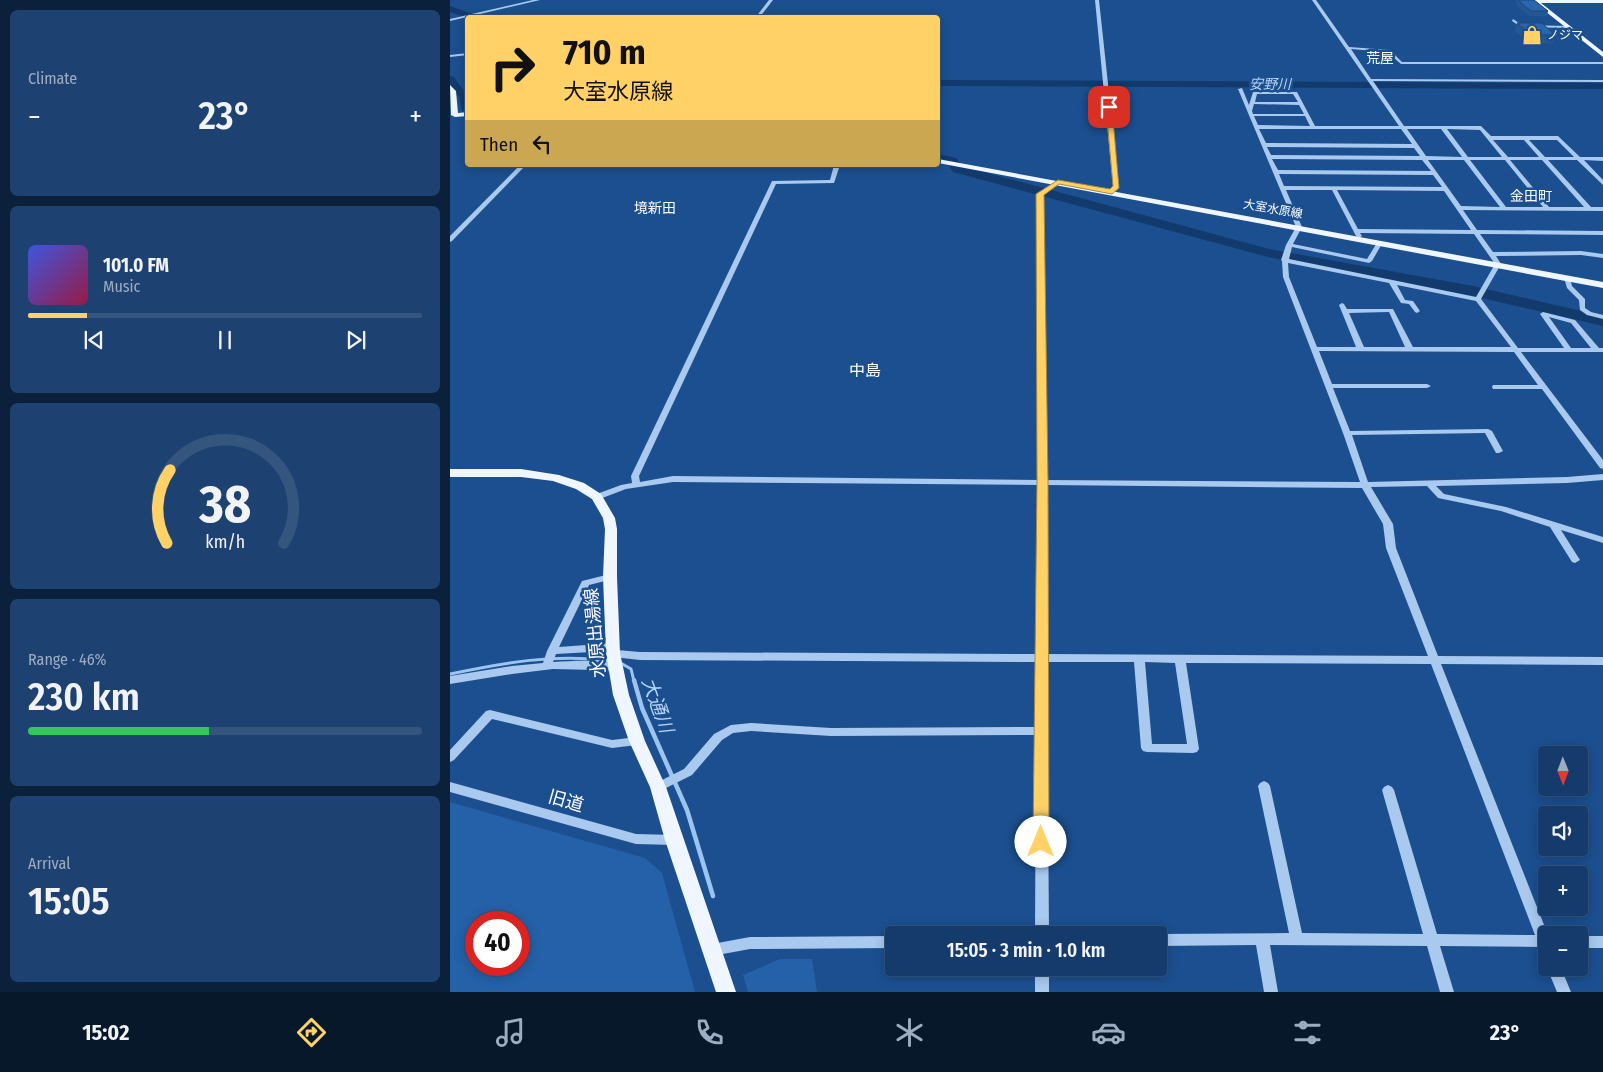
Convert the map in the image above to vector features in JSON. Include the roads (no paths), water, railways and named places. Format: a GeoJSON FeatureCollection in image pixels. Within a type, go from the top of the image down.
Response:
{"type":"FeatureCollection","features":[{"type":"Feature","properties":{"kind":"main road"},"geometry":{"type":"LineString","coordinates":[[1533,1],[1603,1]]}},
{"type":"Feature","properties":{"kind":"main road"},"geometry":{"type":"LineString","coordinates":[[1533,1],[1603,55]]}},
{"type":"Feature","properties":{"kind":"main road"},"geometry":{"type":"LineString","coordinates":[[450,87],[455,110],[465,113]]}},
{"type":"Feature","properties":{"kind":"main road","name":"大室水原線"},"geometry":{"type":"LineString","coordinates":[[940,161],[1299,227],[1359,235],[1380,242],[1603,285]]}},
{"type":"Feature","properties":{"kind":"main road"},"geometry":{"type":"LineString","coordinates":[[450,473],[538,474],[580,486],[597,497]]}},
{"type":"Feature","properties":{"kind":"main road","name":"水原出湯線"},"geometry":{"type":"LineString","coordinates":[[597,497],[609,518],[610,524],[610,577],[614,658],[621,695],[637,741],[658,787],[674,840],[726,992]]}},
{"type":"Feature","properties":{"kind":"street"},"geometry":{"type":"LineString","coordinates":[[473,15],[538,0]]}},
{"type":"Feature","properties":{"kind":"street"},"geometry":{"type":"LineString","coordinates":[[759,15],[771,0]]}},
{"type":"Feature","properties":{"kind":"street"},"geometry":{"type":"LineString","coordinates":[[1097,0],[1116,186],[1112,192]]}},
{"type":"Feature","properties":{"kind":"street"},"geometry":{"type":"LineString","coordinates":[[1314,0],[1498,264],[1478,299]]}},
{"type":"Feature","properties":{"kind":"street"},"geometry":{"type":"LineString","coordinates":[[450,20],[465,17]]}},
{"type":"Feature","properties":{"kind":"street"},"geometry":{"type":"LineString","coordinates":[[1514,20],[1522,26],[1567,27]]}},
{"type":"Feature","properties":{"kind":"street"},"geometry":{"type":"LineString","coordinates":[[1348,48],[1388,51],[1401,63],[1603,63]]}},
{"type":"Feature","properties":{"kind":"street"},"geometry":{"type":"LineString","coordinates":[[450,56],[465,54]]}},
{"type":"Feature","properties":{"kind":"street"},"geometry":{"type":"LineString","coordinates":[[1372,81],[1603,82]]}},
{"type":"Feature","properties":{"kind":"street"},"geometry":{"type":"LineString","coordinates":[[1240,89],[1266,145],[1299,227],[1289,245],[1284,260],[1286,277],[1313,349],[1348,433],[1365,485],[1388,524],[1391,548],[1539,926]]}},
{"type":"Feature","properties":{"kind":"street"},"geometry":{"type":"LineString","coordinates":[[1251,112],[1255,92],[1295,93],[1314,128]]}},
{"type":"Feature","properties":{"kind":"street"},"geometry":{"type":"LineString","coordinates":[[1252,103],[1301,104]]}},
{"type":"Feature","properties":{"kind":"street"},"geometry":{"type":"LineString","coordinates":[[1251,112],[1307,115]]}},
{"type":"Feature","properties":{"kind":"street"},"geometry":{"type":"LineString","coordinates":[[1258,127],[1345,128],[1349,133],[1480,128],[1548,209]]}},
{"type":"Feature","properties":{"kind":"street"},"geometry":{"type":"LineString","coordinates":[[1443,128],[1504,208]]}},
{"type":"Feature","properties":{"kind":"street"},"geometry":{"type":"LineString","coordinates":[[1490,138],[1558,138],[1603,183]]}},
{"type":"Feature","properties":{"kind":"street"},"geometry":{"type":"LineString","coordinates":[[1525,138],[1589,209]]}},
{"type":"Feature","properties":{"kind":"street"},"geometry":{"type":"LineString","coordinates":[[1266,145],[1415,146]]}},
{"type":"Feature","properties":{"kind":"street"},"geometry":{"type":"LineString","coordinates":[[1270,157],[1603,159]]}},
{"type":"Feature","properties":{"kind":"street"},"geometry":{"type":"LineString","coordinates":[[450,240],[521,167]]}},
{"type":"Feature","properties":{"kind":"street"},"geometry":{"type":"LineString","coordinates":[[636,484],[635,476],[651,440],[774,182],[832,182],[836,167]]}},
{"type":"Feature","properties":{"kind":"street"},"geometry":{"type":"LineString","coordinates":[[1589,170],[1603,170]]}},
{"type":"Feature","properties":{"kind":"street"},"geometry":{"type":"LineString","coordinates":[[1276,172],[1434,173]]}},
{"type":"Feature","properties":{"kind":"street"},"geometry":{"type":"LineString","coordinates":[[1042,926],[1040,731],[1043,481],[1040,194],[1058,182]]}},
{"type":"Feature","properties":{"kind":"street"},"geometry":{"type":"LineString","coordinates":[[1282,188],[1446,190]]}},
{"type":"Feature","properties":{"kind":"street"},"geometry":{"type":"LineString","coordinates":[[1334,189],[1359,235],[1476,232],[1603,233]]}},
{"type":"Feature","properties":{"kind":"street"},"geometry":{"type":"LineString","coordinates":[[1458,208],[1603,209]]}},
{"type":"Feature","properties":{"kind":"street"},"geometry":{"type":"LineString","coordinates":[[1595,233],[1603,242]]}},
{"type":"Feature","properties":{"kind":"street"},"geometry":{"type":"LineString","coordinates":[[1289,245],[1369,261],[1380,242]]}},
{"type":"Feature","properties":{"kind":"street"},"geometry":{"type":"LineString","coordinates":[[1491,254],[1581,253],[1603,256]]}},
{"type":"Feature","properties":{"kind":"street"},"geometry":{"type":"LineString","coordinates":[[1284,260],[1478,299],[1603,466]]}},
{"type":"Feature","properties":{"kind":"street"},"geometry":{"type":"LineString","coordinates":[[1567,278],[1569,287],[1582,299],[1582,309],[1589,314],[1603,317]]}},
{"type":"Feature","properties":{"kind":"street"},"geometry":{"type":"LineString","coordinates":[[1392,282],[1403,302],[1411,302],[1417,311]]}},
{"type":"Feature","properties":{"kind":"street"},"geometry":{"type":"LineString","coordinates":[[1361,349],[1344,308],[1391,310],[1410,349]]}},
{"type":"Feature","properties":{"kind":"street"},"geometry":{"type":"LineString","coordinates":[[1569,350],[1543,314],[1573,321],[1600,350]]}},
{"type":"Feature","properties":{"kind":"street"},"geometry":{"type":"LineString","coordinates":[[1313,349],[1600,350]]}},
{"type":"Feature","properties":{"kind":"street"},"geometry":{"type":"LineString","coordinates":[[1328,386],[1427,386]]}},
{"type":"Feature","properties":{"kind":"street"},"geometry":{"type":"LineString","coordinates":[[1496,387],[1544,387]]}},
{"type":"Feature","properties":{"kind":"street"},"geometry":{"type":"LineString","coordinates":[[1348,433],[1488,431],[1499,451]]}},
{"type":"Feature","properties":{"kind":"street"},"geometry":{"type":"LineString","coordinates":[[597,497],[613,490],[636,484],[673,479],[1043,481],[1180,485],[1365,485],[1603,477]]}},
{"type":"Feature","properties":{"kind":"street"},"geometry":{"type":"LineString","coordinates":[[1430,484],[1441,496],[1503,509],[1603,540]]}},
{"type":"Feature","properties":{"kind":"street"},"geometry":{"type":"LineString","coordinates":[[1553,524],[1575,560]]}},
{"type":"Feature","properties":{"kind":"street"},"geometry":{"type":"LineString","coordinates":[[547,665],[584,583],[610,577]]}},
{"type":"Feature","properties":{"kind":"street"},"geometry":{"type":"LineString","coordinates":[[552,651],[614,658],[640,656],[1603,661]]}},
{"type":"Feature","properties":{"kind":"street"},"geometry":{"type":"LineString","coordinates":[[450,680],[547,665],[597,665],[614,658]]}},
{"type":"Feature","properties":{"kind":"street"},"geometry":{"type":"LineString","coordinates":[[1139,659],[1147,748],[1193,749],[1180,659]]}},
{"type":"Feature","properties":{"kind":"street"},"geometry":{"type":"LineString","coordinates":[[450,757],[490,714],[612,744],[637,741]]}},
{"type":"Feature","properties":{"kind":"street"},"geometry":{"type":"LineString","coordinates":[[658,787],[688,772],[718,737],[731,729],[751,727],[831,732],[1040,731]]}},
{"type":"Feature","properties":{"kind":"street"},"geometry":{"type":"LineString","coordinates":[[1264,786],[1297,939]]}},
{"type":"Feature","properties":{"kind":"street","name":"旧道"},"geometry":{"type":"LineString","coordinates":[[450,787],[636,839],[674,840]]}},
{"type":"Feature","properties":{"kind":"street"},"geometry":{"type":"LineString","coordinates":[[1388,790],[1448,992]]}},
{"type":"Feature","properties":{"kind":"street"},"geometry":{"type":"LineString","coordinates":[[1167,940],[1432,940],[1538,943]]}},
{"type":"Feature","properties":{"kind":"street"},"geometry":{"type":"LineString","coordinates":[[1262,940],[1270,992]]}},
{"type":"Feature","properties":{"kind":"street"},"geometry":{"type":"LineString","coordinates":[[712,950],[750,943],[885,942]]}},
{"type":"Feature","properties":{"kind":"street"},"geometry":{"type":"LineString","coordinates":[[1588,942],[1603,942]]}},
{"type":"Feature","properties":{"kind":"street"},"geometry":{"type":"LineString","coordinates":[[1042,976],[1042,992]]}},
{"type":"Feature","properties":{"kind":"street"},"geometry":{"type":"LineString","coordinates":[[1557,976],[1564,992]]}},
{"type":"Feature","properties":{"kind":"waterway","name":"安野川"},"geometry":{"type":"LineString","coordinates":[[450,9],[467,15]]}},
{"type":"Feature","properties":{"kind":"waterway"},"geometry":{"type":"LineString","coordinates":[[450,79],[459,92],[464,94],[465,102]]}},
{"type":"Feature","properties":{"kind":"waterway","name":"安野川"},"geometry":{"type":"LineString","coordinates":[[940,83],[1603,86]]}},
{"type":"Feature","properties":{"kind":"waterway"},"geometry":{"type":"LineString","coordinates":[[940,158],[952,161],[957,169],[1268,253],[1473,291],[1603,321]]}},
{"type":"Feature","properties":{"kind":"waterway","name":"大通川"},"geometry":{"type":"LineString","coordinates":[[450,674],[530,660],[570,658],[610,661]]}},
{"type":"Feature","properties":{"kind":"waterway","name":"大通川"},"geometry":{"type":"LineString","coordinates":[[619,662],[631,669],[634,681]]}},
{"type":"Feature","properties":{"kind":"waterway","name":"大通川"},"geometry":{"type":"LineString","coordinates":[[634,680],[642,708],[687,810],[713,896]]}},
{"type":"Feature","properties":{"kind":"place","name":"ノジマ"},"geometry":{"type":"Point","coordinates":[1532,35]}},
{"type":"Feature","properties":{"kind":"district","name":"荒屋"},"geometry":{"type":"Point","coordinates":[1380,58]}},
{"type":"Feature","properties":{"kind":"district","name":"金田町"},"geometry":{"type":"Point","coordinates":[1531,196]}},
{"type":"Feature","properties":{"kind":"district","name":"境新田"},"geometry":{"type":"Point","coordinates":[655,208]}},
{"type":"Feature","properties":{"kind":"district","name":"中島"},"geometry":{"type":"Point","coordinates":[865,370]}}]}
